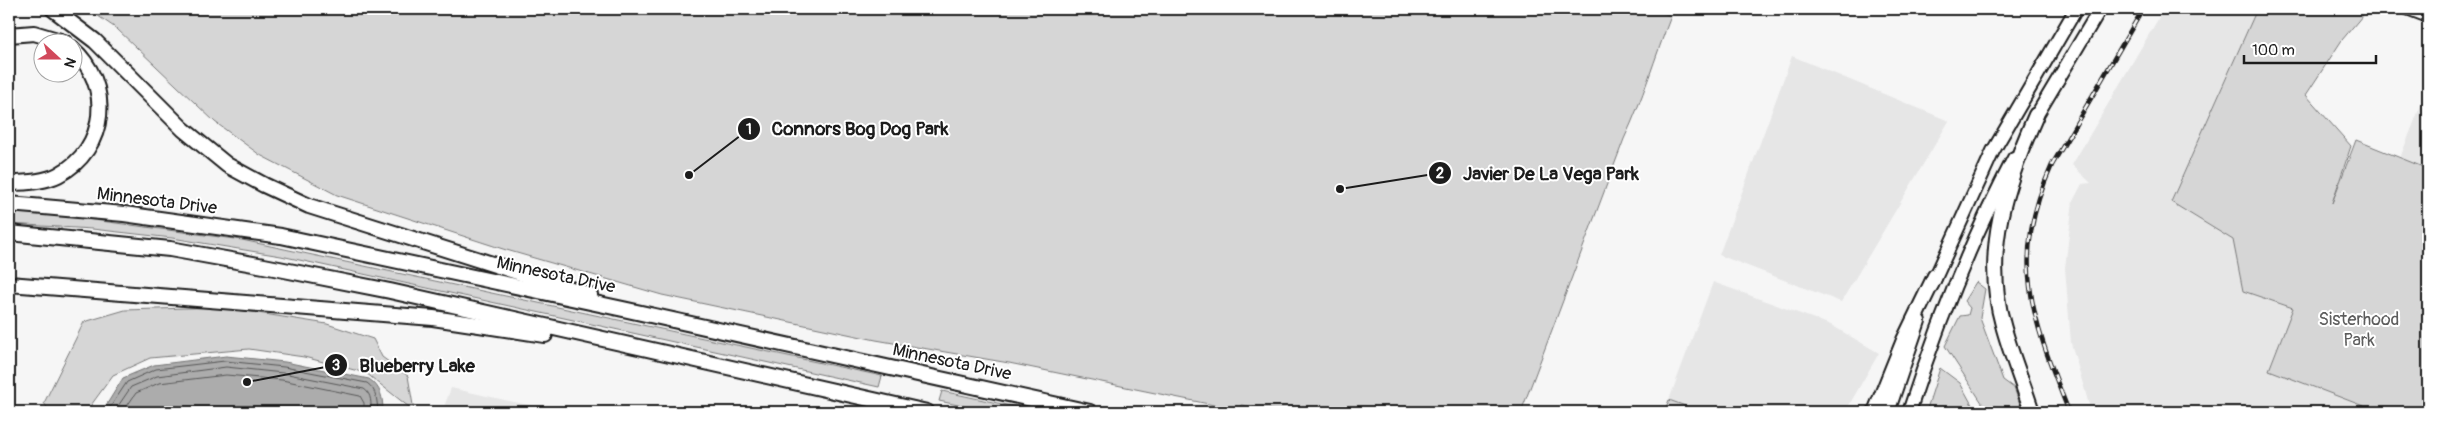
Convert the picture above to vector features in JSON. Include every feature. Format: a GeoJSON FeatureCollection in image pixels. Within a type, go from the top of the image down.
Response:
{"type":"FeatureCollection","features":[{"type":"Feature","properties":{"kind":"highway"},"geometry":{"type":"LineString","coordinates":[[53,10],[95,41],[183,129],[227,165],[264,186],[309,206],[574,288],[623,309]]}},
{"type":"Feature","properties":{"kind":"highway"},"geometry":{"type":"LineString","coordinates":[[9,35],[32,33]]}},
{"type":"Feature","properties":{"kind":"highway"},"geometry":{"type":"LineString","coordinates":[[9,183],[45,180],[58,175],[81,156],[95,134],[100,112],[98,86],[88,66],[82,59]]}},
{"type":"Feature","properties":{"kind":"highway"},"geometry":{"type":"LineString","coordinates":[[2032,412],[2003,325],[1995,287],[1994,269],[1996,230],[2004,196],[2036,115]]}},
{"type":"Feature","properties":{"kind":"highway","name":"Minnesota Drive"},"geometry":{"type":"LineString","coordinates":[[9,204],[124,214],[281,236],[1090,412]]}},
{"type":"Feature","properties":{"kind":"highway"},"geometry":{"type":"LineString","coordinates":[[9,233],[170,250],[264,266],[390,291],[927,412]]}},
{"type":"Feature","properties":{"kind":"highway"},"geometry":{"type":"LineString","coordinates":[[1875,412],[1904,340],[1935,276]]}},
{"type":"Feature","properties":{"kind":"highway"},"geometry":{"type":"LineString","coordinates":[[9,284],[433,318],[628,346]]}},
{"type":"Feature","properties":{"kind":"main road"},"geometry":{"type":"LineString","coordinates":[[1888,412],[1935,276],[1994,150],[2076,9]]}},
{"type":"Feature","properties":{"kind":"main road"},"geometry":{"type":"LineString","coordinates":[[1909,412],[1928,353],[1962,266],[2000,183],[2036,115],[2100,9]]}},
{"type":"Feature","properties":{"kind":"street"},"geometry":{"type":"LineString","coordinates":[[2407,9],[2428,17]]}},
{"type":"Feature","properties":{"kind":"shaded area"},"geometry":{"type":"Polygon","coordinates":[[[2164,9],[2257,9],[2171,202],[2233,240],[2243,291],[2293,308],[2269,370],[2379,412],[2094,412],[2090,408],[2071,343],[2065,268],[2073,201],[2082,184],[2091,183],[2072,165],[2164,9]]]}},
{"type":"Feature","properties":{"kind":"shaded area"},"geometry":{"type":"Polygon","coordinates":[[[1792,56],[1949,121],[1841,302],[1719,255],[1792,56]]]}},
{"type":"Feature","properties":{"kind":"shaded area"},"geometry":{"type":"Polygon","coordinates":[[[2428,87],[2428,169],[2400,158],[2428,87]]]}},
{"type":"Feature","properties":{"kind":"shaded area"},"geometry":{"type":"Polygon","coordinates":[[[1713,282],[1831,325],[1879,353],[1845,412],[1702,412],[1669,400],[1713,282]]]}},
{"type":"Feature","properties":{"kind":"shaded area"},"geometry":{"type":"Polygon","coordinates":[[[451,388],[559,412],[442,412],[451,388]]]}},
{"type":"Feature","properties":{"kind":"green space"},"geometry":{"type":"Polygon","coordinates":[[[88,9],[1653,9],[1671,16],[1521,412],[1282,412],[1241,405],[1238,410],[1009,363],[876,340],[662,295],[503,249],[337,195],[260,155],[215,122],[117,29],[88,9]]]}},
{"type":"Feature","properties":{"kind":"green space","name":"Sisterhood Park"},"geometry":{"type":"Polygon","coordinates":[[[2257,9],[2368,9],[2342,40],[2306,95],[2351,146],[2332,203],[2356,140],[2428,169],[2428,412],[2379,412],[2269,370],[2293,308],[2243,291],[2233,240],[2171,202],[2257,9]]]}},
{"type":"Feature","properties":{"kind":"green space"},"geometry":{"type":"Polygon","coordinates":[[[9,212],[64,216],[242,240],[882,376],[879,387],[281,256],[172,238],[92,229],[9,224],[9,212]]]}},
{"type":"Feature","properties":{"kind":"green space"},"geometry":{"type":"Polygon","coordinates":[[[1976,282],[1985,289],[1980,318],[2003,380],[2014,388],[2023,412],[1988,412],[1945,346],[1960,316],[1968,315],[1970,308],[1964,301],[1976,282]]]}},
{"type":"Feature","properties":{"kind":"green space"},"geometry":{"type":"Polygon","coordinates":[[[220,307],[327,324],[373,339],[382,357],[408,376],[414,411],[366,373],[304,357],[249,349],[150,358],[113,375],[86,412],[50,412],[44,403],[84,322],[125,310],[220,307]]]}},
{"type":"Feature","properties":{"kind":"green space"},"geometry":{"type":"Polygon","coordinates":[[[1940,368],[1960,383],[1976,412],[1926,412],[1940,368]]]}},
{"type":"Feature","properties":{"kind":"green space"},"geometry":{"type":"Polygon","coordinates":[[[942,391],[1039,412],[991,412],[939,401],[942,391]]]}},
{"type":"Feature","properties":{"kind":"green space"},"geometry":{"type":"Polygon","coordinates":[[[1669,400],[1702,412],[1664,412],[1669,400]]]}},
{"type":"Feature","properties":{"kind":"water"},"geometry":{"type":"Polygon","coordinates":[[[226,356],[285,362],[369,379],[381,393],[383,412],[102,412],[123,378],[154,365],[226,356]]]}},
{"type":"Feature","properties":{"kind":"railway"},"geometry":{"type":"LineString","coordinates":[[2069,412],[2036,319],[2029,262],[2031,232],[2039,200],[2052,165],[2143,9]]}},
{"type":"Feature","properties":{"kind":"place","name":"Connors Bog Dog Park"},"geometry":{"type":"Point","coordinates":[689,175]}},
{"type":"Feature","properties":{"kind":"place","name":"Javier De La Vega Park"},"geometry":{"type":"Point","coordinates":[1340,189]}},
{"type":"Feature","properties":{"kind":"place","name":"Blueberry Lake"},"geometry":{"type":"Point","coordinates":[247,382]}}]}
